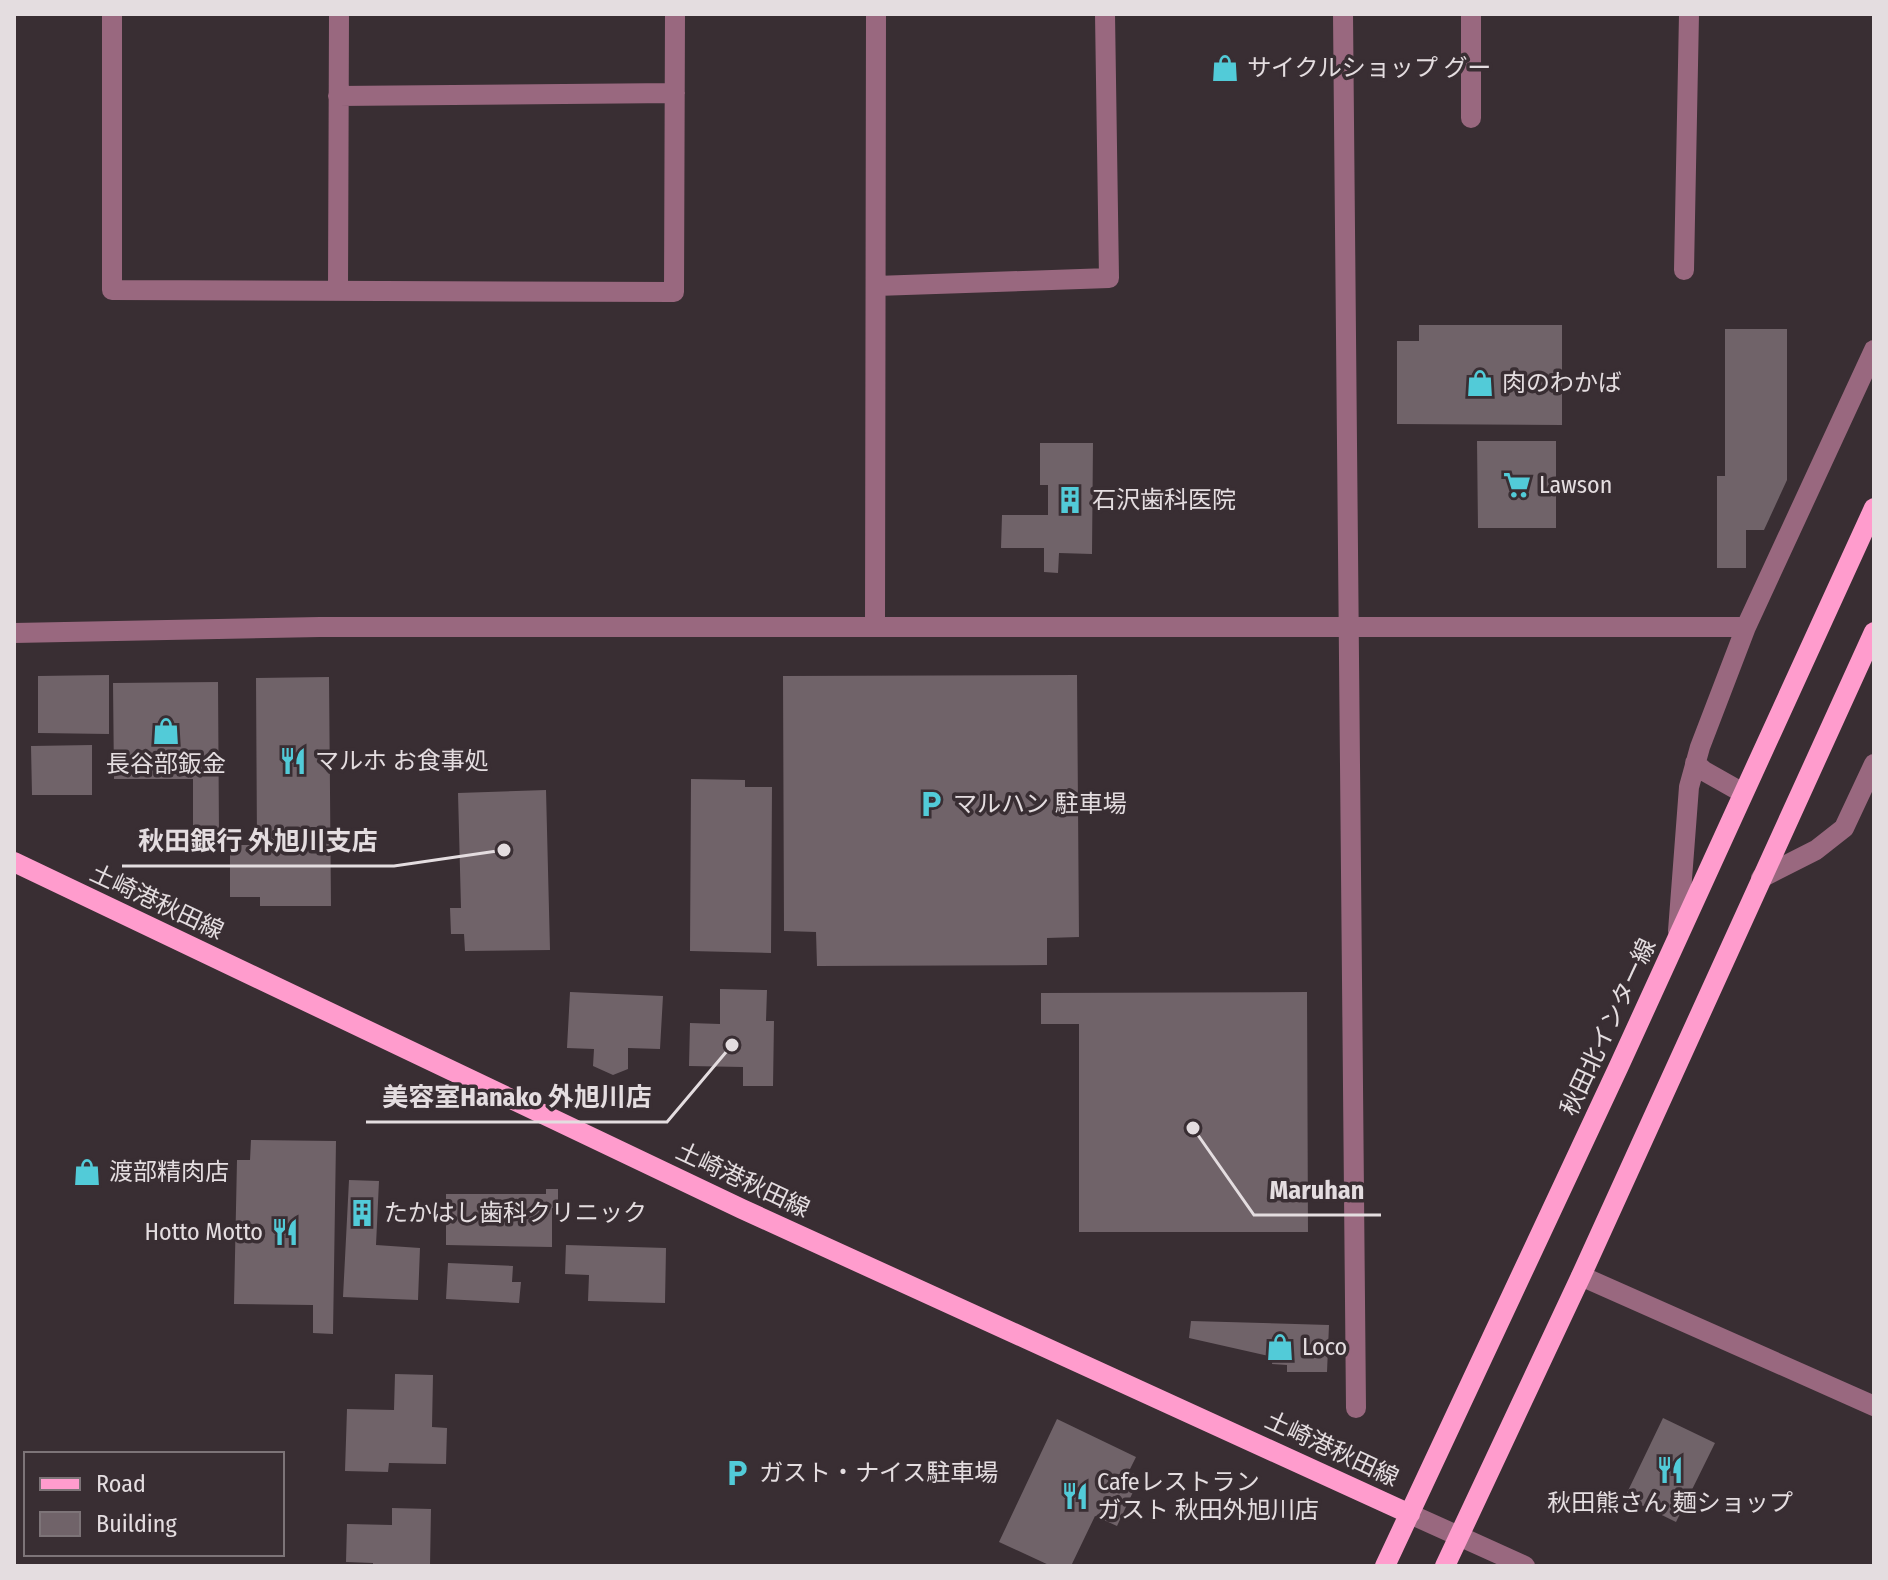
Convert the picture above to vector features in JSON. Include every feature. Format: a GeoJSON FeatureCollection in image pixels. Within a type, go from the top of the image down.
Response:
{"type":"FeatureCollection","features":[{"type":"Feature","properties":{"kind":"main road","name":"秋田北インター線"},"geometry":{"type":"LineString","coordinates":[[1385,1566],[1874,508]]}},
{"type":"Feature","properties":{"kind":"main road"},"geometry":{"type":"LineString","coordinates":[[1445,1566],[1581,1276],[1874,632]]}},
{"type":"Feature","properties":{"kind":"main road","name":"土崎港秋田線"},"geometry":{"type":"LineString","coordinates":[[14,862],[742,1209],[1410,1514]]}},
{"type":"Feature","properties":{"kind":"street"},"geometry":{"type":"LineString","coordinates":[[112,14],[112,290],[674,292],[675,14]]}},
{"type":"Feature","properties":{"kind":"street"},"geometry":{"type":"LineString","coordinates":[[338,290],[339,14]]}},
{"type":"Feature","properties":{"kind":"street"},"geometry":{"type":"LineString","coordinates":[[875,627],[876,14]]}},
{"type":"Feature","properties":{"kind":"street"},"geometry":{"type":"LineString","coordinates":[[876,286],[1109,278],[1105,14]]}},
{"type":"Feature","properties":{"kind":"street"},"geometry":{"type":"LineString","coordinates":[[1343,14],[1356,1408]]}},
{"type":"Feature","properties":{"kind":"street"},"geometry":{"type":"LineString","coordinates":[[1471,14],[1471,118]]}},
{"type":"Feature","properties":{"kind":"street"},"geometry":{"type":"LineString","coordinates":[[1684,270],[1689,14]]}},
{"type":"Feature","properties":{"kind":"street"},"geometry":{"type":"LineString","coordinates":[[338,96],[675,93]]}},
{"type":"Feature","properties":{"kind":"street"},"geometry":{"type":"LineString","coordinates":[[1678,936],[1689,787],[1695,763],[1746,627],[1874,350]]}},
{"type":"Feature","properties":{"kind":"street"},"geometry":{"type":"LineString","coordinates":[[14,633],[320,627],[1746,627]]}},
{"type":"Feature","properties":{"kind":"street"},"geometry":{"type":"LineString","coordinates":[[1695,763],[1743,793]]}},
{"type":"Feature","properties":{"kind":"street"},"geometry":{"type":"LineString","coordinates":[[1761,878],[1816,850],[1844,828],[1874,764]]}},
{"type":"Feature","properties":{"kind":"street"},"geometry":{"type":"LineString","coordinates":[[1581,1276],[1874,1406]]}},
{"type":"Feature","properties":{"kind":"street"},"geometry":{"type":"LineString","coordinates":[[1410,1514],[1525,1566]]}},
{"type":"Feature","properties":{"kind":"building","name":"肉のわかば"},"geometry":{"type":"Polygon","coordinates":[[[1419,325],[1562,325],[1562,425],[1397,424],[1397,341],[1419,341],[1419,325]]]}},
{"type":"Feature","properties":{"kind":"building"},"geometry":{"type":"Polygon","coordinates":[[[1725,329],[1787,329],[1787,480],[1764,530],[1746,530],[1746,568],[1717,568],[1717,476],[1725,476],[1725,329]]]}},
{"type":"Feature","properties":{"kind":"building","name":"Lawson"},"geometry":{"type":"Polygon","coordinates":[[[1477,441],[1556,441],[1556,528],[1478,528],[1477,441]]]}},
{"type":"Feature","properties":{"kind":"building","name":"石沢歯科医院"},"geometry":{"type":"Polygon","coordinates":[[[1040,443],[1093,443],[1092,554],[1059,553],[1058,573],[1044,572],[1044,548],[1001,548],[1002,515],[1048,515],[1048,485],[1040,485],[1040,443]]]}},
{"type":"Feature","properties":{"kind":"building"},"geometry":{"type":"Polygon","coordinates":[[[109,675],[109,734],[38,733],[38,676],[109,675]]]}},
{"type":"Feature","properties":{"kind":"building","name":"マルハン 駐車場"},"geometry":{"type":"Polygon","coordinates":[[[1077,675],[1079,937],[1047,938],[1047,965],[817,966],[816,932],[784,931],[783,676],[1077,675]]]}},
{"type":"Feature","properties":{"kind":"building","name":"マルホ お食事処"},"geometry":{"type":"Polygon","coordinates":[[[329,677],[331,906],[260,906],[260,897],[230,897],[230,845],[257,845],[256,678],[329,677]]]}},
{"type":"Feature","properties":{"kind":"building","name":"長谷部鈑金"},"geometry":{"type":"Polygon","coordinates":[[[218,682],[219,835],[193,836],[193,779],[114,779],[113,683],[218,682]]]}},
{"type":"Feature","properties":{"kind":"building"},"geometry":{"type":"Polygon","coordinates":[[[92,745],[92,795],[32,795],[31,746],[92,745]]]}},
{"type":"Feature","properties":{"kind":"building"},"geometry":{"type":"Polygon","coordinates":[[[691,779],[745,780],[745,787],[772,787],[771,953],[690,951],[691,779]]]}},
{"type":"Feature","properties":{"kind":"building"},"geometry":{"type":"Polygon","coordinates":[[[546,790],[550,950],[465,951],[464,934],[451,934],[450,908],[461,908],[458,793],[546,790]]]}},
{"type":"Feature","properties":{"kind":"building"},"geometry":{"type":"Polygon","coordinates":[[[720,989],[767,990],[766,1021],[774,1021],[773,1086],[743,1086],[743,1067],[689,1066],[690,1023],[720,1024],[720,989]]]}},
{"type":"Feature","properties":{"kind":"building"},"geometry":{"type":"Polygon","coordinates":[[[570,992],[663,996],[660,1049],[628,1048],[628,1069],[613,1075],[593,1066],[594,1049],[567,1048],[570,992]]]}},
{"type":"Feature","properties":{"kind":"building"},"geometry":{"type":"Polygon","coordinates":[[[1307,992],[1308,1232],[1079,1232],[1079,1024],[1041,1024],[1041,993],[1307,992]]]}},
{"type":"Feature","properties":{"kind":"building","name":"Hotto Motto"},"geometry":{"type":"Polygon","coordinates":[[[251,1140],[336,1141],[333,1334],[313,1333],[313,1305],[234,1304],[237,1160],[250,1160],[251,1140]]]}},
{"type":"Feature","properties":{"kind":"building","name":"たかはし歯科クリニック"},"geometry":{"type":"Polygon","coordinates":[[[349,1180],[379,1181],[376,1245],[420,1248],[418,1300],[343,1297],[349,1180]]]}},
{"type":"Feature","properties":{"kind":"building"},"geometry":{"type":"Polygon","coordinates":[[[546,1189],[558,1189],[558,1209],[552,1208],[552,1247],[446,1245],[446,1194],[546,1194],[546,1189]]]}},
{"type":"Feature","properties":{"kind":"building"},"geometry":{"type":"Polygon","coordinates":[[[566,1245],[666,1248],[665,1303],[588,1301],[589,1275],[565,1274],[566,1245]]]}},
{"type":"Feature","properties":{"kind":"building"},"geometry":{"type":"Polygon","coordinates":[[[448,1263],[513,1266],[512,1282],[521,1282],[519,1303],[446,1299],[448,1263]]]}},
{"type":"Feature","properties":{"kind":"building","name":"Loco"},"geometry":{"type":"Polygon","coordinates":[[[1191,1321],[1329,1325],[1327,1372],[1287,1372],[1287,1365],[1272,1364],[1273,1357],[1189,1338],[1191,1321]]]}},
{"type":"Feature","properties":{"kind":"building"},"geometry":{"type":"Polygon","coordinates":[[[395,1374],[433,1375],[432,1427],[447,1428],[446,1464],[389,1463],[388,1472],[345,1471],[347,1409],[394,1410],[395,1374]]]}},
{"type":"Feature","properties":{"kind":"building","name":"秋田熊さん 麺ショップ"},"geometry":{"type":"Polygon","coordinates":[[[1663,1418],[1715,1443],[1676,1522],[1625,1497],[1663,1418]]]}},
{"type":"Feature","properties":{"kind":"building","name":"Cafeレストラン ガスト 秋田外旭川店"},"geometry":{"type":"Polygon","coordinates":[[[1057,1419],[1136,1457],[1129,1471],[1140,1477],[1117,1526],[1095,1516],[1071,1566],[1051,1566],[999,1542],[1057,1419]]]}},
{"type":"Feature","properties":{"kind":"building"},"geometry":{"type":"Polygon","coordinates":[[[392,1508],[431,1509],[430,1566],[373,1566],[373,1563],[346,1562],[347,1524],[392,1525],[392,1508]]]}},
{"type":"Feature","properties":{"kind":"place","name":"サイクルショップ グー"},"geometry":{"type":"Point","coordinates":[1225,68]}},
{"type":"Feature","properties":{"kind":"place","name":"肉のわかば"},"geometry":{"type":"Point","coordinates":[1480,383]}},
{"type":"Feature","properties":{"kind":"place","name":"Lawson"},"geometry":{"type":"Point","coordinates":[1517,485]}},
{"type":"Feature","properties":{"kind":"place","name":"石沢歯科医院"},"geometry":{"type":"Point","coordinates":[1070,500]}},
{"type":"Feature","properties":{"kind":"place","name":"長谷部鈑金"},"geometry":{"type":"Point","coordinates":[166,731]}},
{"type":"Feature","properties":{"kind":"place","name":"マルホ お食事処"},"geometry":{"type":"Point","coordinates":[293,761]}},
{"type":"Feature","properties":{"kind":"place","name":"マルハン 駐車場"},"geometry":{"type":"Point","coordinates":[931,804]}},
{"type":"Feature","properties":{"kind":"place","name":"秋田銀行 外旭川支店"},"geometry":{"type":"Point","coordinates":[504,850]}},
{"type":"Feature","properties":{"kind":"place","name":"美容室Hanako 外旭川店"},"geometry":{"type":"Point","coordinates":[732,1045]}},
{"type":"Feature","properties":{"kind":"place","name":"Maruhan"},"geometry":{"type":"Point","coordinates":[1193,1128]}},
{"type":"Feature","properties":{"kind":"place","name":"渡部精肉店"},"geometry":{"type":"Point","coordinates":[87,1172]}},
{"type":"Feature","properties":{"kind":"place","name":"たかはし歯科クリニック"},"geometry":{"type":"Point","coordinates":[362,1213]}},
{"type":"Feature","properties":{"kind":"place","name":"Hotto Motto"},"geometry":{"type":"Point","coordinates":[285,1232]}},
{"type":"Feature","properties":{"kind":"place","name":"Loco"},"geometry":{"type":"Point","coordinates":[1280,1347]}},
{"type":"Feature","properties":{"kind":"place","name":"秋田熊さん 麺ショップ"},"geometry":{"type":"Point","coordinates":[1670,1470]}},
{"type":"Feature","properties":{"kind":"place","name":"ガスト・ナイス駐車場"},"geometry":{"type":"Point","coordinates":[737,1473]}},
{"type":"Feature","properties":{"kind":"place","name":"Cafeレストラン ガスト 秋田外旭川店"},"geometry":{"type":"Point","coordinates":[1075,1496]}}]}
